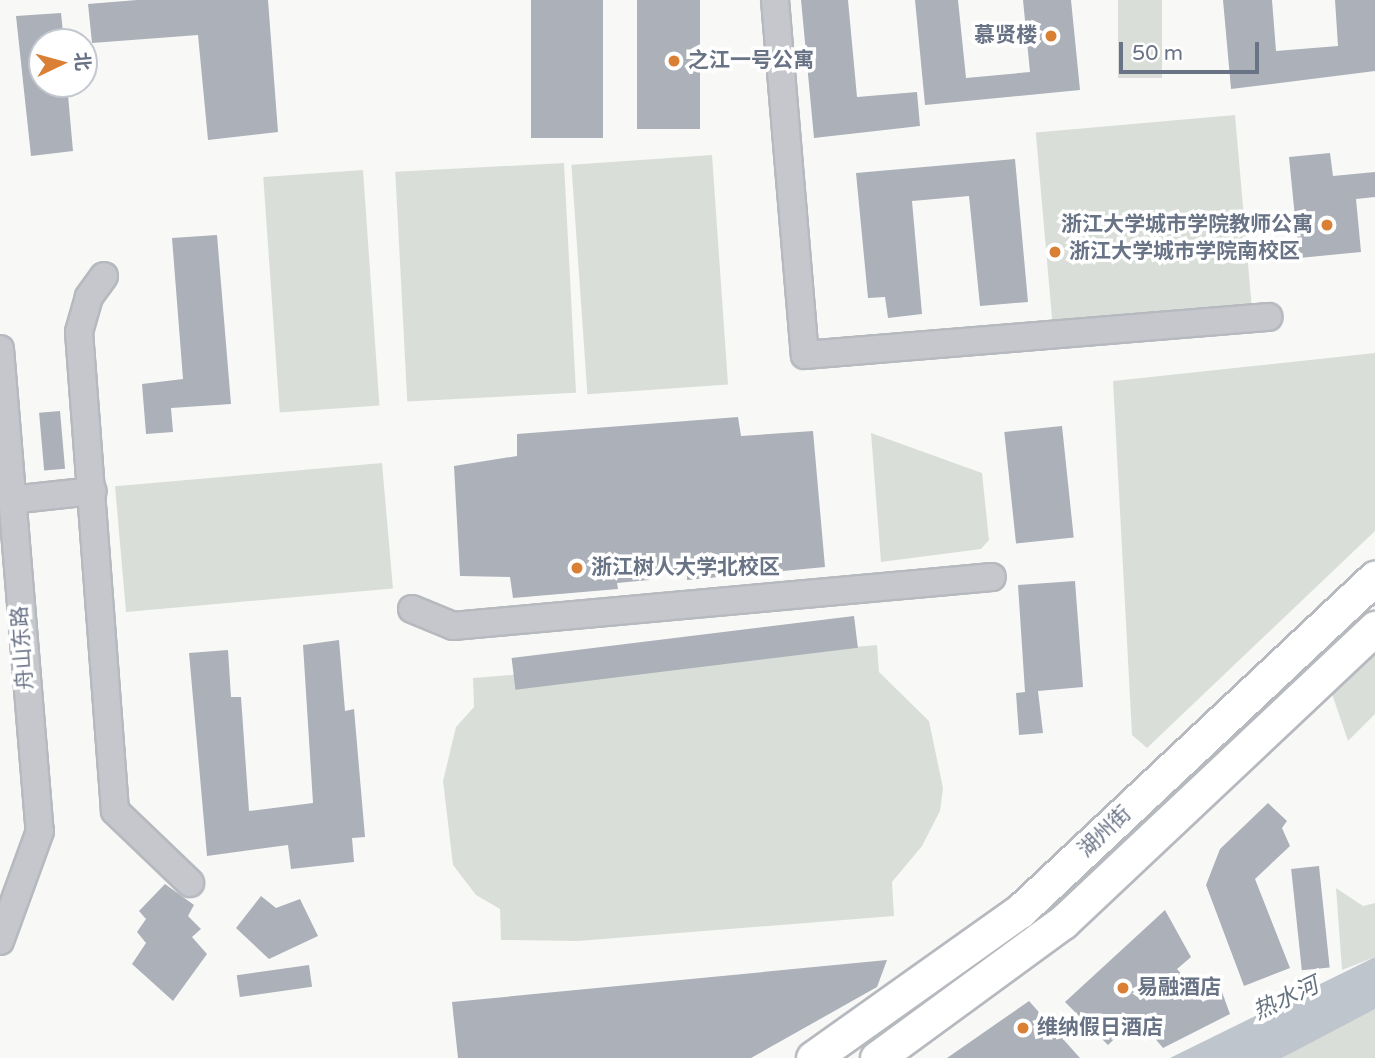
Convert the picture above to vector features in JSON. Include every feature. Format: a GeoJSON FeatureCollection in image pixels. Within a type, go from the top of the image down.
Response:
{"type":"FeatureCollection","features":[{"type":"Feature","properties":{"kind":"main road","name":"湖州街"},"geometry":{"type":"LineString","coordinates":[[813,1058],[1020,911],[1375,578]]}},
{"type":"Feature","properties":{"kind":"main road","name":"湖州街"},"geometry":{"type":"LineString","coordinates":[[877,1058],[1063,922],[1375,628]]}},
{"type":"Feature","properties":{"kind":"street"},"geometry":{"type":"LineString","coordinates":[[775,0],[805,355],[1268,317]]}},
{"type":"Feature","properties":{"kind":"street"},"geometry":{"type":"LineString","coordinates":[[104,276],[89,297],[79,332],[115,811],[190,883]]}},
{"type":"Feature","properties":{"kind":"street","name":"舟山东路"},"geometry":{"type":"LineString","coordinates":[[0,349],[40,831],[0,941]]}},
{"type":"Feature","properties":{"kind":"street"},"geometry":{"type":"LineString","coordinates":[[11,500],[93,491]]}},
{"type":"Feature","properties":{"kind":"street"},"geometry":{"type":"LineString","coordinates":[[412,609],[453,626],[992,577]]}},
{"type":"Feature","properties":{"kind":"shaded area"},"geometry":{"type":"Polygon","coordinates":[[[1118,0],[1162,0],[1162,78],[1118,78],[1118,0]]]}},
{"type":"Feature","properties":{"kind":"shaded area"},"geometry":{"type":"Polygon","coordinates":[[[1235,115],[1252,304],[1052,322],[1036,132],[1235,115]]]}},
{"type":"Feature","properties":{"kind":"shaded area"},"geometry":{"type":"Polygon","coordinates":[[[712,155],[728,384],[587,394],[571,165],[712,155]]]}},
{"type":"Feature","properties":{"kind":"shaded area"},"geometry":{"type":"Polygon","coordinates":[[[564,163],[576,393],[407,402],[395,172],[564,163]]]}},
{"type":"Feature","properties":{"kind":"shaded area"},"geometry":{"type":"Polygon","coordinates":[[[363,170],[379,405],[280,412],[263,177],[363,170]]]}},
{"type":"Feature","properties":{"kind":"shaded area"},"geometry":{"type":"Polygon","coordinates":[[[1375,353],[1375,531],[1147,748],[1132,735],[1113,381],[1375,353]]]}},
{"type":"Feature","properties":{"kind":"shaded area"},"geometry":{"type":"Polygon","coordinates":[[[871,433],[982,473],[989,540],[981,549],[881,562],[871,433]]]}},
{"type":"Feature","properties":{"kind":"shaded area"},"geometry":{"type":"Polygon","coordinates":[[[382,463],[393,589],[126,612],[115,486],[382,463]]]}},
{"type":"Feature","properties":{"kind":"shaded area"},"geometry":{"type":"Polygon","coordinates":[[[877,645],[879,672],[929,721],[943,788],[940,811],[922,846],[892,882],[894,916],[578,941],[501,940],[500,909],[476,895],[453,865],[443,781],[456,727],[474,707],[473,678],[877,645]]]}},
{"type":"Feature","properties":{"kind":"shaded area"},"geometry":{"type":"Polygon","coordinates":[[[1375,649],[1375,714],[1348,741],[1331,691],[1375,649]]]}},
{"type":"Feature","properties":{"kind":"shaded area"},"geometry":{"type":"Polygon","coordinates":[[[1336,888],[1363,906],[1375,903],[1375,957],[1342,970],[1336,888]]]}},
{"type":"Feature","properties":{"kind":"shaded area"},"geometry":{"type":"Polygon","coordinates":[[[1375,957],[1375,1009],[1282,1058],[1170,1058],[1375,957]]]}},
{"type":"Feature","properties":{"kind":"shaded area"},"geometry":{"type":"Polygon","coordinates":[[[1375,1009],[1375,1058],[1282,1058],[1361,1015],[1375,1009]]]}},
{"type":"Feature","properties":{"kind":"building"},"geometry":{"type":"Polygon","coordinates":[[[137,0],[268,0],[278,132],[208,140],[198,35],[98,43],[98,28],[90,28],[88,4],[137,0]]]}},
{"type":"Feature","properties":{"kind":"building"},"geometry":{"type":"Polygon","coordinates":[[[531,0],[603,0],[603,138],[531,138],[531,0]]]}},
{"type":"Feature","properties":{"kind":"building","name":"之江一号公寓"},"geometry":{"type":"Polygon","coordinates":[[[637,0],[700,0],[700,129],[637,129],[637,0]]]}},
{"type":"Feature","properties":{"kind":"building"},"geometry":{"type":"Polygon","coordinates":[[[801,0],[848,0],[857,97],[917,92],[920,126],[814,138],[801,0]]]}},
{"type":"Feature","properties":{"kind":"building"},"geometry":{"type":"Polygon","coordinates":[[[915,0],[958,0],[966,78],[1030,72],[1023,0],[1071,0],[1080,90],[925,105],[915,0]]]}},
{"type":"Feature","properties":{"kind":"building"},"geometry":{"type":"Polygon","coordinates":[[[1223,0],[1272,0],[1276,51],[1338,46],[1335,0],[1375,0],[1375,71],[1231,89],[1223,0]]]}},
{"type":"Feature","properties":{"kind":"building"},"geometry":{"type":"Polygon","coordinates":[[[61,13],[63,28],[28,28],[28,98],[68,98],[73,151],[31,156],[16,16],[61,13]]]}},
{"type":"Feature","properties":{"kind":"building","name":"浙江大学城市学院教师公寓"},"geometry":{"type":"Polygon","coordinates":[[[1330,153],[1333,176],[1375,172],[1375,197],[1356,199],[1361,252],[1299,258],[1289,157],[1330,153]]]}},
{"type":"Feature","properties":{"kind":"building"},"geometry":{"type":"Polygon","coordinates":[[[1015,159],[1028,302],[980,306],[969,196],[912,201],[922,314],[888,318],[885,297],[868,298],[856,173],[1015,159]]]}},
{"type":"Feature","properties":{"kind":"building"},"geometry":{"type":"Polygon","coordinates":[[[217,235],[231,404],[171,408],[173,432],[146,434],[142,384],[183,379],[172,238],[217,235]]]}},
{"type":"Feature","properties":{"kind":"building"},"geometry":{"type":"Polygon","coordinates":[[[60,411],[65,469],[44,471],[39,413],[60,411]]]}},
{"type":"Feature","properties":{"kind":"building"},"geometry":{"type":"Polygon","coordinates":[[[738,417],[741,436],[813,431],[825,567],[687,580],[687,570],[652,573],[649,580],[617,583],[618,589],[513,598],[510,577],[460,576],[454,466],[517,456],[517,434],[738,417]]]}},
{"type":"Feature","properties":{"kind":"building"},"geometry":{"type":"Polygon","coordinates":[[[1062,426],[1074,537],[1016,543],[1004,432],[1062,426]]]}},
{"type":"Feature","properties":{"kind":"building"},"geometry":{"type":"Polygon","coordinates":[[[1075,581],[1083,687],[1038,691],[1043,733],[1019,735],[1016,693],[1025,692],[1018,585],[1075,581]]]}},
{"type":"Feature","properties":{"kind":"building"},"geometry":{"type":"Polygon","coordinates":[[[854,616],[858,648],[515,690],[512,658],[854,616]]]}},
{"type":"Feature","properties":{"kind":"building"},"geometry":{"type":"Polygon","coordinates":[[[339,640],[345,711],[354,709],[365,837],[352,838],[354,862],[291,869],[288,845],[207,856],[189,653],[228,650],[231,697],[241,697],[249,811],[313,803],[303,645],[339,640]]]}},
{"type":"Feature","properties":{"kind":"building"},"geometry":{"type":"Polygon","coordinates":[[[1268,803],[1287,821],[1282,828],[1290,846],[1255,879],[1290,968],[1244,986],[1206,885],[1220,849],[1268,803]]]}},
{"type":"Feature","properties":{"kind":"building"},"geometry":{"type":"Polygon","coordinates":[[[1319,866],[1330,967],[1302,970],[1291,869],[1319,866]]]}},
{"type":"Feature","properties":{"kind":"building"},"geometry":{"type":"Polygon","coordinates":[[[165,884],[194,905],[188,916],[201,929],[192,937],[207,954],[173,1001],[132,964],[146,943],[137,932],[146,919],[139,911],[165,884]]]}},
{"type":"Feature","properties":{"kind":"building"},"geometry":{"type":"Polygon","coordinates":[[[261,896],[276,908],[300,899],[318,936],[269,959],[236,928],[261,896]]]}},
{"type":"Feature","properties":{"kind":"building","name":"易融酒店"},"geometry":{"type":"Polygon","coordinates":[[[1165,910],[1191,957],[1177,969],[1205,1001],[1222,992],[1230,1014],[1163,1048],[1137,1017],[1108,1045],[1065,1002],[1165,910]]]}},
{"type":"Feature","properties":{"kind":"building"},"geometry":{"type":"Polygon","coordinates":[[[887,960],[877,987],[751,1058],[458,1058],[452,1002],[887,960]]]}},
{"type":"Feature","properties":{"kind":"building"},"geometry":{"type":"Polygon","coordinates":[[[309,965],[312,987],[240,997],[237,975],[309,965]]]}},
{"type":"Feature","properties":{"kind":"building","name":"维纳假日酒店"},"geometry":{"type":"Polygon","coordinates":[[[1029,1001],[1080,1058],[947,1058],[1029,1001]]]}},
{"type":"Feature","properties":{"kind":"place","name":"慕贤楼"},"geometry":{"type":"Point","coordinates":[1051,36]}},
{"type":"Feature","properties":{"kind":"place","name":"之江一号公寓"},"geometry":{"type":"Point","coordinates":[674,61]}},
{"type":"Feature","properties":{"kind":"place","name":"浙江大学城市学院教师公寓"},"geometry":{"type":"Point","coordinates":[1327,225]}},
{"type":"Feature","properties":{"kind":"place","name":"浙江大学城市学院南校区"},"geometry":{"type":"Point","coordinates":[1055,252]}},
{"type":"Feature","properties":{"kind":"place","name":"浙江树人大学北校区"},"geometry":{"type":"Point","coordinates":[577,568]}},
{"type":"Feature","properties":{"kind":"place","name":"易融酒店"},"geometry":{"type":"Point","coordinates":[1123,988]}},
{"type":"Feature","properties":{"kind":"place","name":"维纳假日酒店"},"geometry":{"type":"Point","coordinates":[1023,1028]}},
{"type":"Feature","properties":{"kind":"water label","name":"热水河"},"geometry":{"type":"Point","coordinates":[1286,999]}}]}
